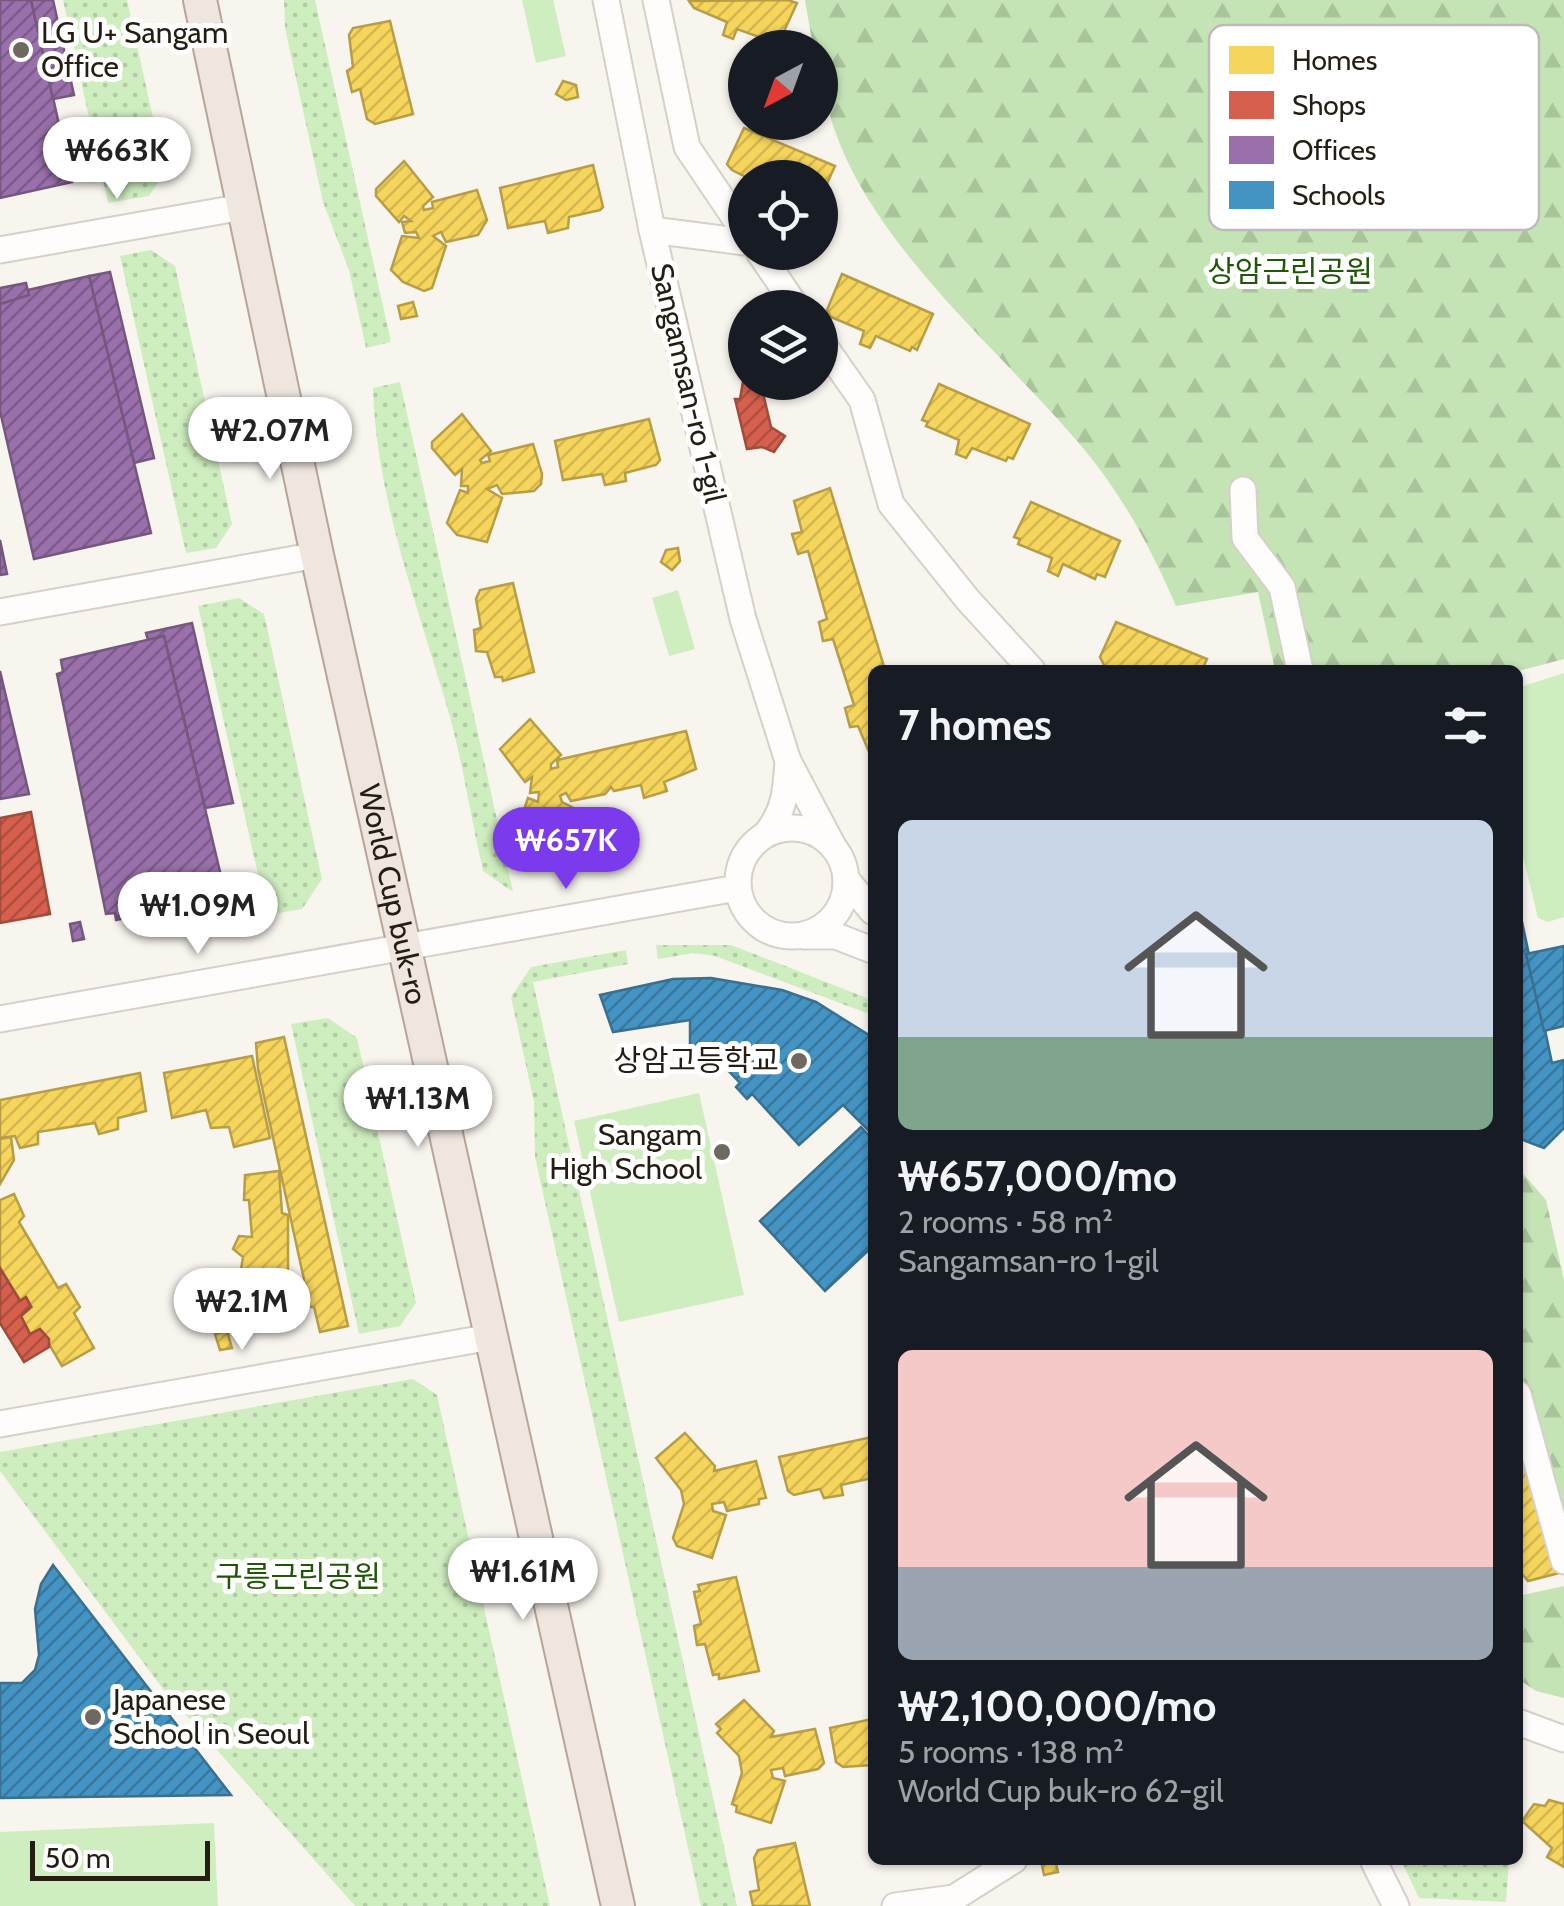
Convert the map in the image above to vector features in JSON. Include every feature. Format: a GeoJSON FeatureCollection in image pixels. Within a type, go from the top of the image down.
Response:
{"type":"FeatureCollection","features":[{"type":"Feature","properties":{"kind":"main road","name":"World Cup buk-ro"},"geometry":{"type":"LineString","coordinates":[[200,0],[317,555],[617,1904]]}},
{"type":"Feature","properties":{"kind":"street","name":"Sangamsan-ro 1-gil"},"geometry":{"type":"LineString","coordinates":[[606,0],[652,230],[742,619],[788,761],[834,848]]}},
{"type":"Feature","properties":{"kind":"street"},"geometry":{"type":"LineString","coordinates":[[656,0],[687,147],[728,208]]}},
{"type":"Feature","properties":{"kind":"street"},"geometry":{"type":"LineString","coordinates":[[0,250],[243,207]]}},
{"type":"Feature","properties":{"kind":"street"},"geometry":{"type":"LineString","coordinates":[[652,230],[728,240]]}},
{"type":"Feature","properties":{"kind":"street"},"geometry":{"type":"LineString","coordinates":[[838,366],[862,400],[892,504],[968,600],[1027,665]]}},
{"type":"Feature","properties":{"kind":"street"},"geometry":{"type":"LineString","coordinates":[[1243,490],[1244,538],[1282,587],[1299,665]]}},
{"type":"Feature","properties":{"kind":"street"},"geometry":{"type":"LineString","coordinates":[[0,612],[317,555]]}},
{"type":"Feature","properties":{"kind":"street"},"geometry":{"type":"LineString","coordinates":[[788,761],[786,798],[779,817],[751,845],[739,867],[737,888],[750,918],[765,930],[836,936],[868,948]]}},
{"type":"Feature","properties":{"kind":"street"},"geometry":{"type":"LineString","coordinates":[[766,834],[797,828],[816,834],[834,848],[846,879],[868,906]]}},
{"type":"Feature","properties":{"kind":"street"},"geometry":{"type":"LineString","coordinates":[[846,879],[868,880]]}},
{"type":"Feature","properties":{"kind":"street"},"geometry":{"type":"LineString","coordinates":[[804,936],[824,926],[838,912],[846,879]]}},
{"type":"Feature","properties":{"kind":"street"},"geometry":{"type":"LineString","coordinates":[[0,1020],[737,888]]}},
{"type":"Feature","properties":{"kind":"street"},"geometry":{"type":"LineString","coordinates":[[1,1423],[491,1337]]}},
{"type":"Feature","properties":{"kind":"street"},"geometry":{"type":"LineString","coordinates":[[1523,1412],[1564,1561]]}},
{"type":"Feature","properties":{"kind":"street"},"geometry":{"type":"LineString","coordinates":[[1523,1724],[1564,1739]]}},
{"type":"Feature","properties":{"kind":"street"},"geometry":{"type":"LineString","coordinates":[[895,1906],[954,1898],[1006,1865]]}},
{"type":"Feature","properties":{"kind":"street"},"geometry":{"type":"LineString","coordinates":[[1376,1865],[1396,1906]]}},
{"type":"Feature","properties":{"kind":"green space"},"geometry":{"type":"Polygon","coordinates":[[[63,0],[127,0],[165,172],[149,196],[108,203],[63,0]]]}},
{"type":"Feature","properties":{"kind":"green space"},"geometry":{"type":"Polygon","coordinates":[[[284,0],[315,0],[391,342],[366,348],[349,270],[323,202],[285,28],[284,0]]]}},
{"type":"Feature","properties":{"kind":"green space"},"geometry":{"type":"Polygon","coordinates":[[[522,0],[553,0],[566,56],[536,63],[522,0]]]}},
{"type":"Feature","properties":{"kind":"green space","name":"상암근린공원"},"geometry":{"type":"Polygon","coordinates":[[[805,0],[1564,0],[1564,659],[1523,670],[1523,665],[1274,665],[1258,592],[1176,606],[1136,524],[1097,466],[917,266],[879,215],[848,162],[838,136],[838,30],[810,30],[805,0]]]}},
{"type":"Feature","properties":{"kind":"green space"},"geometry":{"type":"Polygon","coordinates":[[[151,250],[175,266],[232,524],[216,548],[186,553],[120,256],[151,250]]]}},
{"type":"Feature","properties":{"kind":"green space"},"geometry":{"type":"Polygon","coordinates":[[[400,382],[513,892],[483,871],[451,721],[389,507],[373,388],[400,382]]]}},
{"type":"Feature","properties":{"kind":"green space"},"geometry":{"type":"Polygon","coordinates":[[[678,590],[695,649],[669,656],[652,598],[678,590]]]}},
{"type":"Feature","properties":{"kind":"green space"},"geometry":{"type":"Polygon","coordinates":[[[239,598],[264,614],[322,879],[302,909],[267,915],[198,606],[239,598]]]}},
{"type":"Feature","properties":{"kind":"green space"},"geometry":{"type":"Polygon","coordinates":[[[1564,673],[1564,917],[1548,922],[1538,918],[1523,856],[1523,686],[1564,673]]]}},
{"type":"Feature","properties":{"kind":"green space"},"geometry":{"type":"Polygon","coordinates":[[[656,945],[731,945],[868,998],[868,1013],[715,956],[694,953],[658,959],[656,945]]]}},
{"type":"Feature","properties":{"kind":"green space"},"geometry":{"type":"Polygon","coordinates":[[[626,950],[628,964],[533,982],[737,1906],[701,1906],[535,1157],[534,1102],[511,997],[531,967],[626,950]]]}},
{"type":"Feature","properties":{"kind":"green space"},"geometry":{"type":"Polygon","coordinates":[[[328,1018],[357,1038],[416,1303],[400,1326],[359,1334],[291,1024],[328,1018]]]}},
{"type":"Feature","properties":{"kind":"green space"},"geometry":{"type":"Polygon","coordinates":[[[699,1093],[744,1295],[619,1322],[574,1121],[699,1093]]]}},
{"type":"Feature","properties":{"kind":"green space"},"geometry":{"type":"Polygon","coordinates":[[[1523,1174],[1546,1200],[1564,1280],[1564,1550],[1523,1384],[1523,1174]]]}},
{"type":"Feature","properties":{"kind":"green space","name":"구릉근린공원"},"geometry":{"type":"Polygon","coordinates":[[[413,1379],[437,1395],[550,1906],[355,1906],[163,1689],[0,1471],[0,1452],[413,1379]]]}},
{"type":"Feature","properties":{"kind":"green space"},"geometry":{"type":"Polygon","coordinates":[[[1564,1586],[1564,1698],[1536,1691],[1523,1682],[1523,1595],[1564,1586]]]}},
{"type":"Feature","properties":{"kind":"green space"},"geometry":{"type":"Polygon","coordinates":[[[214,1823],[218,1906],[0,1906],[0,1832],[214,1823]]]}},
{"type":"Feature","properties":{"kind":"green space"},"geometry":{"type":"Polygon","coordinates":[[[1403,1865],[1509,1865],[1506,1902],[1419,1898],[1403,1865]]]}},
{"type":"Feature","properties":{"kind":"building: Homes"},"geometry":{"type":"Polygon","coordinates":[[[689,1],[797,3],[785,30],[728,30],[728,37],[723,35],[727,22],[694,8],[689,1]]]}},
{"type":"Feature","properties":{"kind":"building: Homes"},"geometry":{"type":"Polygon","coordinates":[[[390,21],[413,114],[375,124],[367,119],[360,89],[352,92],[347,71],[353,67],[349,35],[353,28],[390,21]]]}},
{"type":"Feature","properties":{"kind":"building: Homes"},"geometry":{"type":"Polygon","coordinates":[[[563,81],[576,85],[578,97],[566,100],[556,94],[563,81]]]}},
{"type":"Feature","properties":{"kind":"building: Homes"},"geometry":{"type":"Polygon","coordinates":[[[738,140],[773,140],[821,160],[729,160],[738,140]]]}},
{"type":"Feature","properties":{"kind":"building: Homes"},"geometry":{"type":"Polygon","coordinates":[[[404,161],[433,197],[423,206],[424,210],[433,208],[432,202],[477,190],[487,220],[478,235],[446,242],[441,232],[433,236],[446,246],[432,288],[424,291],[403,282],[391,270],[402,236],[419,238],[416,232],[405,233],[402,222],[411,221],[404,216],[399,222],[376,196],[376,189],[404,161]]]}},
{"type":"Feature","properties":{"kind":"building: Homes"},"geometry":{"type":"Polygon","coordinates":[[[593,165],[603,207],[600,210],[569,217],[568,228],[548,233],[545,221],[508,228],[500,188],[593,165]]]}},
{"type":"Feature","properties":{"kind":"building: Homes"},"geometry":{"type":"Polygon","coordinates":[[[842,274],[933,314],[917,350],[912,347],[910,351],[876,336],[870,348],[860,344],[864,331],[838,320],[835,290],[842,274]]]}},
{"type":"Feature","properties":{"kind":"building: Homes"},"geometry":{"type":"Polygon","coordinates":[[[413,302],[417,316],[401,319],[398,306],[413,302]]]}},
{"type":"Feature","properties":{"kind":"building: Homes"},"geometry":{"type":"Polygon","coordinates":[[[939,384],[1030,424],[1013,459],[1008,457],[1006,461],[972,448],[966,458],[956,454],[959,440],[926,426],[928,422],[922,420],[939,384]]]}},
{"type":"Feature","properties":{"kind":"building: Homes"},"geometry":{"type":"Polygon","coordinates":[[[462,414],[491,451],[480,460],[482,463],[490,461],[488,455],[533,444],[542,474],[541,484],[534,491],[502,494],[497,485],[487,489],[502,498],[487,542],[457,535],[447,523],[460,490],[468,493],[468,486],[461,486],[462,469],[455,475],[432,448],[432,442],[462,414]]]}},
{"type":"Feature","properties":{"kind":"building: Homes"},"geometry":{"type":"Polygon","coordinates":[[[649,419],[660,460],[656,465],[625,473],[626,481],[605,485],[602,474],[563,480],[555,441],[649,419]]]}},
{"type":"Feature","properties":{"kind":"building: Homes"},"geometry":{"type":"Polygon","coordinates":[[[830,488],[883,665],[868,665],[868,749],[858,726],[850,727],[845,708],[854,705],[833,639],[823,641],[819,622],[827,619],[808,551],[798,554],[792,534],[802,532],[794,501],[830,488]]]}},
{"type":"Feature","properties":{"kind":"building: Homes"},"geometry":{"type":"Polygon","coordinates":[[[1031,502],[1120,541],[1105,577],[1097,574],[1095,579],[1063,564],[1058,576],[1048,571],[1052,558],[1018,544],[1020,539],[1014,537],[1031,502]]]}},
{"type":"Feature","properties":{"kind":"building: Homes"},"geometry":{"type":"Polygon","coordinates":[[[678,548],[680,561],[672,570],[661,562],[666,550],[678,548]]]}},
{"type":"Feature","properties":{"kind":"building: Homes"},"geometry":{"type":"Polygon","coordinates":[[[513,583],[534,672],[503,681],[502,677],[495,677],[487,652],[476,651],[474,630],[481,628],[476,599],[480,590],[513,583]]]}},
{"type":"Feature","properties":{"kind":"building: Homes"},"geometry":{"type":"Polygon","coordinates":[[[1116,622],[1207,659],[1204,665],[1104,665],[1100,657],[1116,622]]]}},
{"type":"Feature","properties":{"kind":"building: Homes"},"geometry":{"type":"Polygon","coordinates":[[[530,719],[561,755],[551,764],[551,769],[558,767],[557,760],[686,731],[696,769],[664,782],[667,791],[644,798],[641,785],[614,791],[611,787],[605,794],[571,801],[566,793],[560,796],[562,802],[572,807],[557,849],[548,850],[517,830],[528,798],[538,802],[539,792],[530,793],[532,777],[525,782],[500,749],[530,719]]]}},
{"type":"Feature","properties":{"kind":"building: Homes"},"geometry":{"type":"Polygon","coordinates":[[[284,1037],[348,1326],[320,1332],[314,1307],[310,1307],[258,1069],[256,1043],[284,1037]]]}},
{"type":"Feature","properties":{"kind":"building: Homes"},"geometry":{"type":"Polygon","coordinates":[[[252,1056],[270,1138],[234,1147],[229,1127],[211,1128],[206,1110],[172,1118],[164,1073],[252,1056]]]}},
{"type":"Feature","properties":{"kind":"building: Homes"},"geometry":{"type":"Polygon","coordinates":[[[140,1073],[146,1111],[118,1118],[118,1129],[99,1134],[95,1123],[38,1132],[38,1144],[20,1148],[15,1136],[0,1138],[0,1100],[140,1073]]]}},
{"type":"Feature","properties":{"kind":"building: Homes"},"geometry":{"type":"Polygon","coordinates":[[[11,1137],[14,1160],[0,1184],[0,1139],[11,1137]]]}},
{"type":"Feature","properties":{"kind":"building: Homes"},"geometry":{"type":"Polygon","coordinates":[[[279,1171],[282,1213],[288,1215],[288,1271],[277,1298],[270,1296],[251,1333],[222,1314],[238,1289],[243,1257],[233,1249],[239,1236],[252,1237],[249,1200],[244,1200],[245,1175],[279,1171]]]}},
{"type":"Feature","properties":{"kind":"building: Homes"},"geometry":{"type":"Polygon","coordinates":[[[14,1194],[24,1216],[19,1222],[58,1288],[66,1284],[80,1307],[74,1313],[94,1348],[62,1366],[40,1329],[30,1334],[21,1316],[32,1307],[26,1297],[20,1300],[0,1268],[0,1200],[14,1194]]]}},
{"type":"Feature","properties":{"kind":"building: Homes"},"geometry":{"type":"Polygon","coordinates":[[[227,1331],[232,1348],[220,1350],[215,1334],[227,1331]]]}},
{"type":"Feature","properties":{"kind":"building: Homes"},"geometry":{"type":"Polygon","coordinates":[[[685,1433],[715,1466],[714,1471],[756,1461],[766,1498],[759,1499],[759,1504],[727,1511],[724,1502],[712,1504],[713,1511],[726,1515],[712,1558],[677,1546],[673,1538],[684,1504],[681,1490],[656,1458],[685,1433]]]}},
{"type":"Feature","properties":{"kind":"building: Homes"},"geometry":{"type":"Polygon","coordinates":[[[868,1438],[868,1479],[841,1485],[843,1495],[824,1498],[820,1489],[794,1495],[788,1491],[779,1457],[868,1438]]]}},
{"type":"Feature","properties":{"kind":"building: Homes"},"geometry":{"type":"Polygon","coordinates":[[[1523,1438],[1559,1573],[1528,1581],[1523,1575],[1523,1438]]]}},
{"type":"Feature","properties":{"kind":"building: Homes"},"geometry":{"type":"Polygon","coordinates":[[[736,1577],[759,1671],[719,1679],[719,1674],[713,1675],[705,1644],[697,1645],[694,1626],[701,1624],[694,1592],[700,1591],[698,1585],[736,1577]]]}},
{"type":"Feature","properties":{"kind":"building: Homes"},"geometry":{"type":"Polygon","coordinates":[[[744,1700],[774,1731],[771,1737],[815,1729],[824,1763],[818,1769],[785,1776],[783,1768],[771,1770],[773,1778],[785,1781],[771,1823],[736,1812],[737,1806],[732,1804],[742,1773],[739,1756],[717,1733],[721,1729],[716,1724],[744,1700]]]}},
{"type":"Feature","properties":{"kind":"building: Homes"},"geometry":{"type":"Polygon","coordinates":[[[868,1720],[868,1765],[843,1767],[836,1762],[830,1728],[868,1720]]]}},
{"type":"Feature","properties":{"kind":"building: Homes"},"geometry":{"type":"Polygon","coordinates":[[[1549,1800],[1564,1804],[1564,1867],[1547,1857],[1552,1848],[1523,1822],[1534,1804],[1545,1806],[1549,1800]]]}},
{"type":"Feature","properties":{"kind":"building: Homes"},"geometry":{"type":"Polygon","coordinates":[[[795,1843],[810,1906],[753,1906],[750,1892],[759,1890],[754,1858],[758,1850],[795,1843]]]}},
{"type":"Feature","properties":{"kind":"building: Homes"},"geometry":{"type":"Polygon","coordinates":[[[1042,1865],[1056,1865],[1058,1872],[1044,1875],[1042,1865]]]}},
{"type":"Feature","properties":{"kind":"building: Shops"},"geometry":{"type":"Polygon","coordinates":[[[735,400],[765,400],[771,427],[785,436],[774,452],[762,447],[747,449],[735,400]]]}},
{"type":"Feature","properties":{"kind":"building: Shops"},"geometry":{"type":"Polygon","coordinates":[[[31,812],[50,914],[0,923],[0,818],[31,812]]]}},
{"type":"Feature","properties":{"kind":"building: Shops"},"geometry":{"type":"Polygon","coordinates":[[[0,1268],[20,1301],[26,1297],[31,1307],[21,1316],[30,1334],[40,1329],[49,1339],[49,1347],[24,1362],[0,1323],[0,1268]]]}},
{"type":"Feature","properties":{"kind":"building: Offices","name":"LG U+ Sangam Office"},"geometry":{"type":"Polygon","coordinates":[[[0,0],[31,0],[72,182],[0,198],[0,0]]]}},
{"type":"Feature","properties":{"kind":"building: Offices"},"geometry":{"type":"Polygon","coordinates":[[[31,0],[53,0],[74,95],[53,99],[31,0]]]}},
{"type":"Feature","properties":{"kind":"building: Offices"},"geometry":{"type":"Polygon","coordinates":[[[110,272],[154,458],[134,463],[89,276],[110,272]]]}},
{"type":"Feature","properties":{"kind":"building: Offices"},"geometry":{"type":"Polygon","coordinates":[[[89,276],[151,533],[34,559],[0,411],[0,304],[29,295],[28,290],[89,276]]]}},
{"type":"Feature","properties":{"kind":"building: Offices"},"geometry":{"type":"Polygon","coordinates":[[[26,283],[29,295],[0,304],[0,288],[26,283]]]}},
{"type":"Feature","properties":{"kind":"building: Offices"},"geometry":{"type":"Polygon","coordinates":[[[0,540],[7,574],[0,575],[0,540]]]}},
{"type":"Feature","properties":{"kind":"building: Offices"},"geometry":{"type":"Polygon","coordinates":[[[192,623],[233,803],[205,808],[164,636],[148,640],[146,633],[192,623]]]}},
{"type":"Feature","properties":{"kind":"building: Offices"},"geometry":{"type":"Polygon","coordinates":[[[164,636],[226,897],[116,920],[115,913],[106,914],[57,674],[63,672],[61,660],[164,636]]]}},
{"type":"Feature","properties":{"kind":"building: Offices"},"geometry":{"type":"Polygon","coordinates":[[[0,671],[29,794],[0,799],[0,671]]]}},
{"type":"Feature","properties":{"kind":"building: Offices"},"geometry":{"type":"Polygon","coordinates":[[[80,922],[84,939],[73,941],[70,924],[80,922]]]}},
{"type":"Feature","properties":{"kind":"building: Schools"},"geometry":{"type":"Polygon","coordinates":[[[1523,927],[1552,1063],[1564,1060],[1564,1128],[1544,1148],[1523,1140],[1523,927]]]}},
{"type":"Feature","properties":{"kind":"building: Schools"},"geometry":{"type":"Polygon","coordinates":[[[1564,946],[1564,1026],[1544,1031],[1526,954],[1564,946]]]}},
{"type":"Feature","properties":{"kind":"building: Schools","name":"상암고등학교"},"geometry":{"type":"Polygon","coordinates":[[[711,978],[782,990],[816,1002],[868,1034],[868,1130],[843,1105],[799,1145],[752,1094],[747,1099],[736,1087],[740,1083],[724,1066],[726,1055],[690,1050],[690,1020],[613,1032],[600,995],[673,979],[711,978]]]}},
{"type":"Feature","properties":{"kind":"building: Schools"},"geometry":{"type":"Polygon","coordinates":[[[861,1127],[868,1135],[868,1251],[825,1291],[760,1221],[861,1127]]]}},
{"type":"Feature","properties":{"kind":"building: Schools"},"geometry":{"type":"Polygon","coordinates":[[[53,1565],[231,1795],[0,1798],[0,1683],[22,1683],[35,1670],[39,1655],[35,1609],[41,1584],[53,1565]]]}},
{"type":"Feature","properties":{"kind":"place","name":"LG U+ Sangam Office"},"geometry":{"type":"Point","coordinates":[21,50]}},
{"type":"Feature","properties":{"kind":"place","name":"상암고등학교"},"geometry":{"type":"Point","coordinates":[799,1061]}},
{"type":"Feature","properties":{"kind":"place","name":"Sangam High School"},"geometry":{"type":"Point","coordinates":[722,1152]}},
{"type":"Feature","properties":{"kind":"place","name":"Japanese School in Seoul"},"geometry":{"type":"Point","coordinates":[93,1717]}}]}
